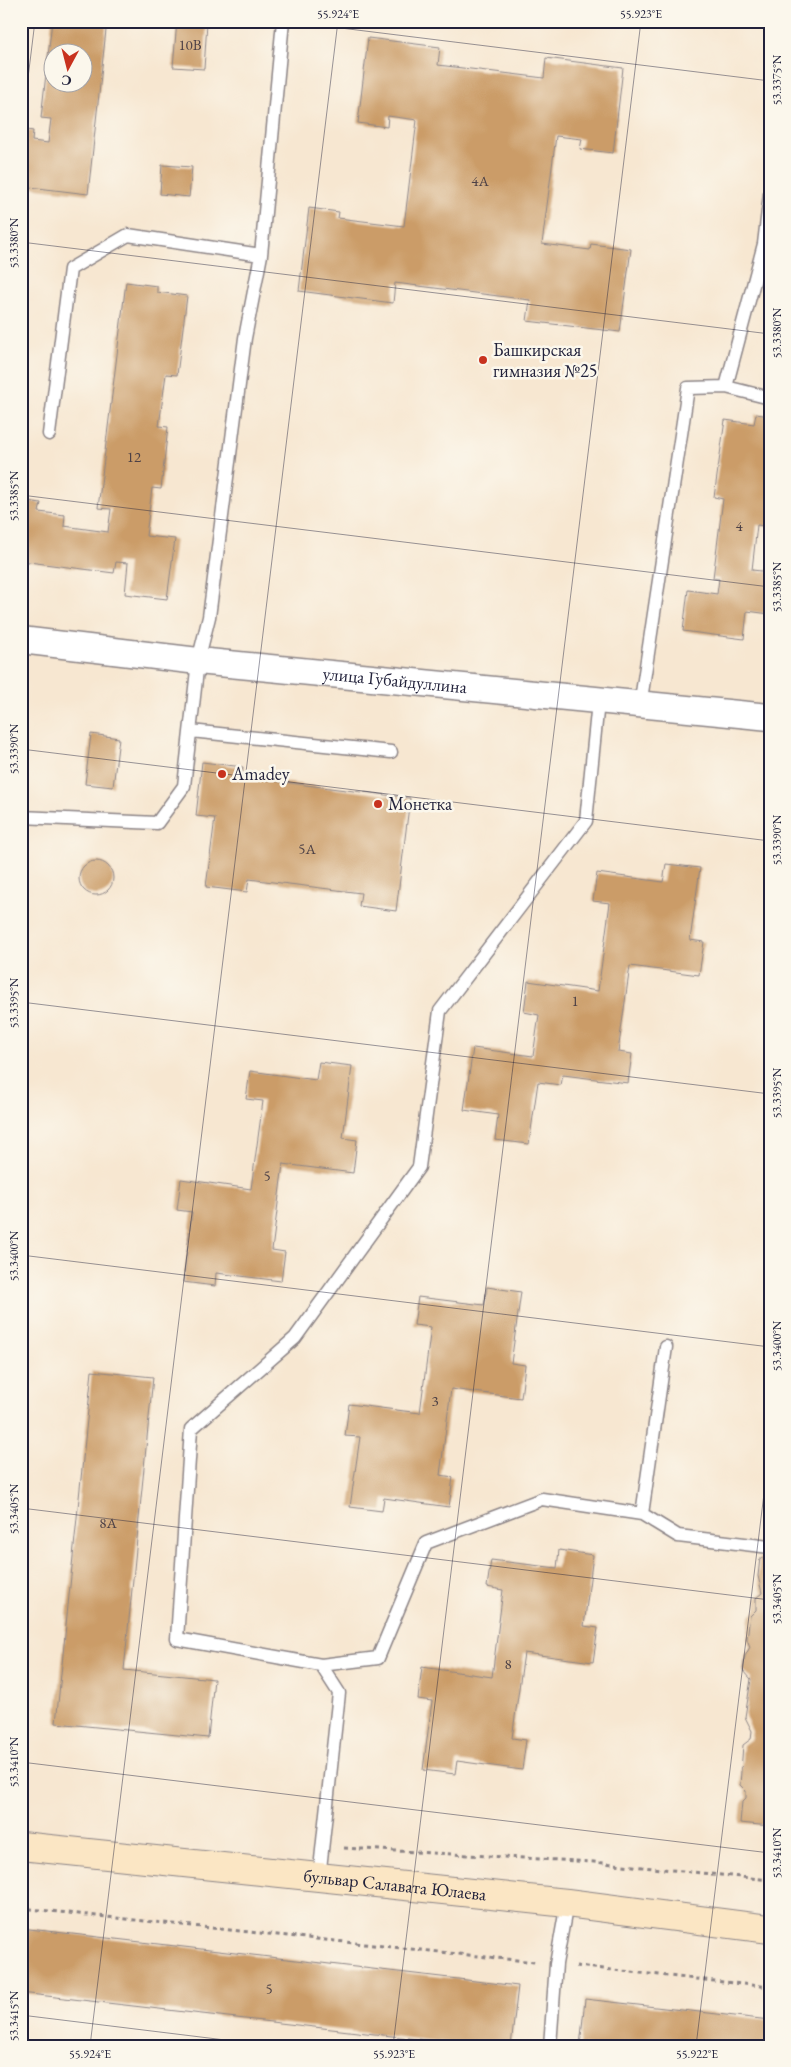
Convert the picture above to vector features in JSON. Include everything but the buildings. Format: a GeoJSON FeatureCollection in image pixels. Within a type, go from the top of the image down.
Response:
{"type":"FeatureCollection","features":[{"type":"Feature","properties":{"kind":"street","name":"улица Губайдуллина"},"geometry":{"type":"LineString","coordinates":[[21,640],[198,662],[598,702],[770,717]]}},
{"type":"Feature","properties":{"kind":"street","name":"бульвар Салавата Юлаева"},"geometry":{"type":"LineString","coordinates":[[21,1846],[567,1903],[770,1929]]}},
{"type":"Feature","properties":{"kind":"lane"},"geometry":{"type":"LineString","coordinates":[[21,817],[157,823],[184,786],[198,662],[209,617],[245,338],[261,255],[283,21]]}},
{"type":"Feature","properties":{"kind":"lane"},"geometry":{"type":"LineString","coordinates":[[726,387],[764,244],[770,194]]}},
{"type":"Feature","properties":{"kind":"lane"},"geometry":{"type":"LineString","coordinates":[[49,434],[70,269],[128,236],[261,255]]}},
{"type":"Feature","properties":{"kind":"lane"},"geometry":{"type":"LineString","coordinates":[[640,706],[688,388],[726,387],[770,398]]}},
{"type":"Feature","properties":{"kind":"lane"},"geometry":{"type":"LineString","coordinates":[[598,702],[586,821],[440,1011],[419,1167],[295,1338],[191,1429],[177,1639],[321,1665],[378,1658],[426,1543],[542,1499],[642,1514],[678,1536],[770,1547]]}},
{"type":"Feature","properties":{"kind":"lane"},"geometry":{"type":"LineString","coordinates":[[190,731],[391,752]]}},
{"type":"Feature","properties":{"kind":"lane"},"geometry":{"type":"LineString","coordinates":[[642,1514],[666,1347]]}},
{"type":"Feature","properties":{"kind":"lane"},"geometry":{"type":"LineString","coordinates":[[319,1878],[339,1693],[321,1665]]}},
{"type":"Feature","properties":{"kind":"lane"},"geometry":{"type":"LineString","coordinates":[[550,2046],[556,1964],[567,1903]]}},
{"type":"Feature","properties":{"kind":"path"},"geometry":{"type":"LineString","coordinates":[[323,1847],[594,1862],[770,1880]]}},
{"type":"Feature","properties":{"kind":"path"},"geometry":{"type":"LineString","coordinates":[[21,1908],[770,1987]]}},
{"type":"Feature","properties":{"kind":"place","name":"Башкирская гимназия №25"},"geometry":{"type":"Point","coordinates":[483,360]}},
{"type":"Feature","properties":{"kind":"place","name":"Amadey"},"geometry":{"type":"Point","coordinates":[222,774]}},
{"type":"Feature","properties":{"kind":"place","name":"Монетка"},"geometry":{"type":"Point","coordinates":[378,804]}}]}
